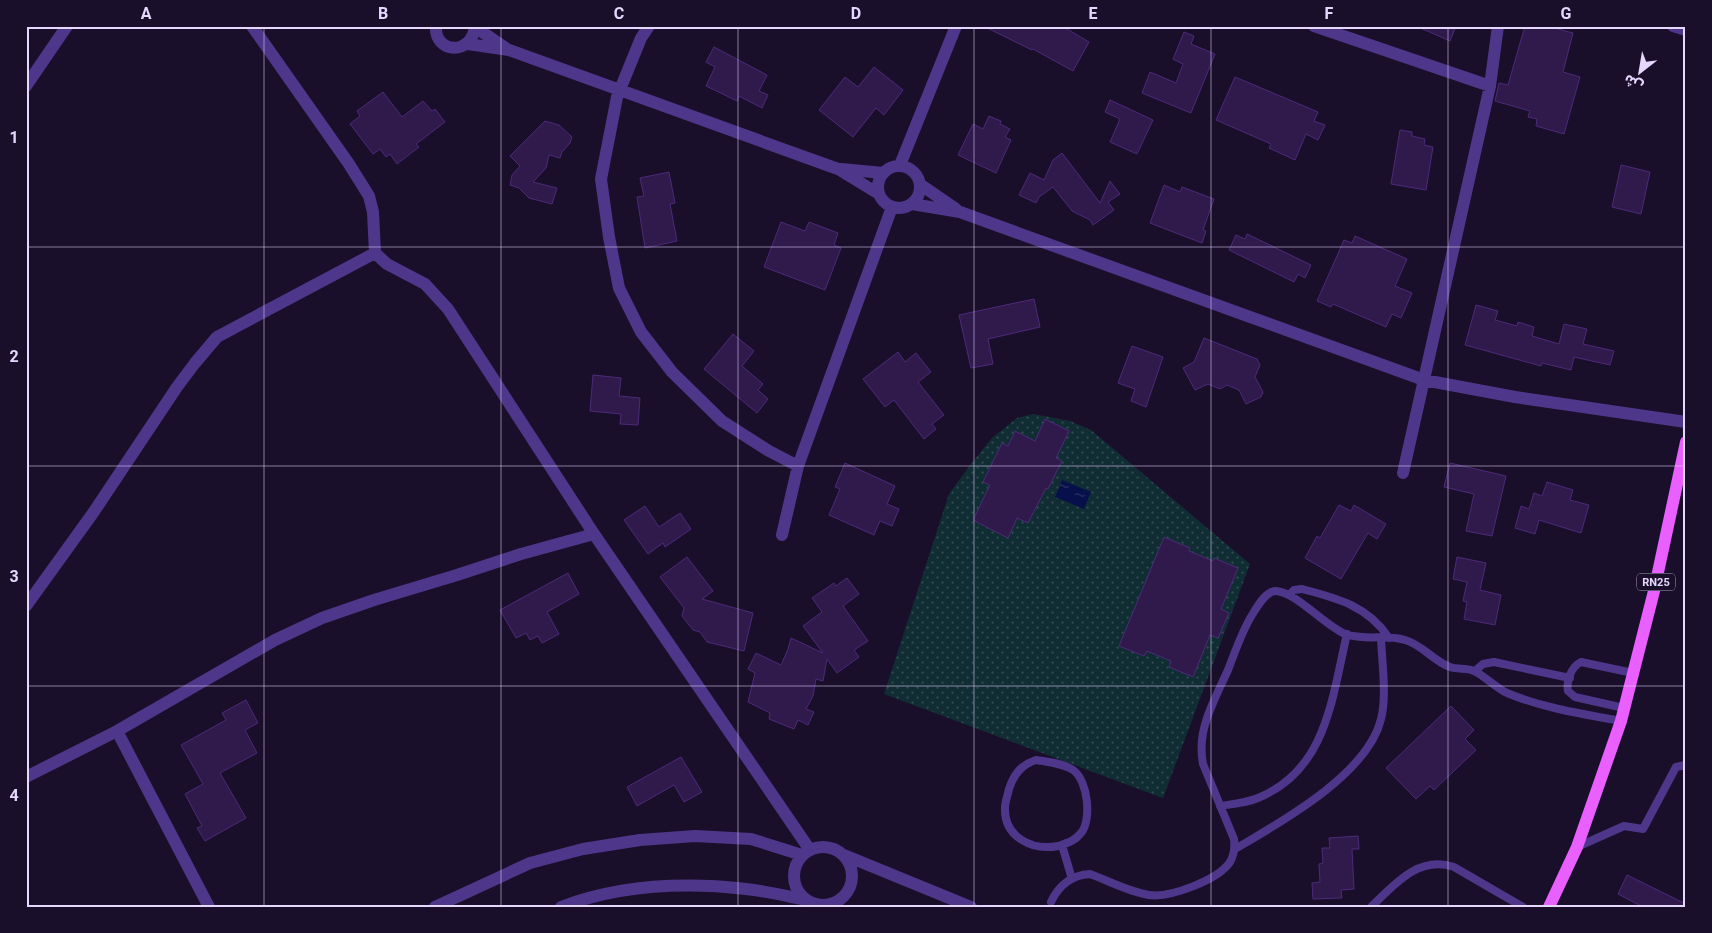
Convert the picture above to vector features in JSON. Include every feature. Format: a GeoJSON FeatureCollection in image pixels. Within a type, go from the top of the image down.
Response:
{"type":"FeatureCollection","features":[{"type":"Feature","properties":{"kind":"main road","name":"RN25"},"geometry":{"type":"LineString","coordinates":[[1549,907],[1577,847],[1624,708],[1654,592],[1686,442]]}},
{"type":"Feature","properties":{"kind":"street"},"geometry":{"type":"LineString","coordinates":[[26,86],[67,26]]}},
{"type":"Feature","properties":{"kind":"street"},"geometry":{"type":"LineString","coordinates":[[252,26],[349,164],[369,196],[373,212],[375,254],[387,264],[426,284],[448,309],[594,534],[806,853]]}},
{"type":"Feature","properties":{"kind":"street"},"geometry":{"type":"LineString","coordinates":[[436,26],[435,32],[440,42],[448,47],[458,48],[468,44],[509,50],[620,89],[838,169],[879,194],[884,201],[892,206],[902,208],[912,204],[919,196],[921,185],[918,175],[910,168],[900,165],[890,167],[883,173],[878,183],[879,194]]}},
{"type":"Feature","properties":{"kind":"street"},"geometry":{"type":"LineString","coordinates":[[649,26],[641,38],[620,89],[601,179],[609,237],[619,288],[641,332],[672,372],[722,421],[769,451],[798,466]]}},
{"type":"Feature","properties":{"kind":"street"},"geometry":{"type":"LineString","coordinates":[[900,165],[956,26]]}},
{"type":"Feature","properties":{"kind":"street"},"geometry":{"type":"LineString","coordinates":[[1314,26],[1490,86]]}},
{"type":"Feature","properties":{"kind":"street"},"geometry":{"type":"LineString","coordinates":[[1402,473],[1490,86],[1498,26]]}},
{"type":"Feature","properties":{"kind":"street"},"geometry":{"type":"LineString","coordinates":[[1673,26],[1686,30]]}},
{"type":"Feature","properties":{"kind":"street"},"geometry":{"type":"LineString","coordinates":[[468,44],[474,36],[475,27],[509,50]]}},
{"type":"Feature","properties":{"kind":"street"},"geometry":{"type":"LineString","coordinates":[[838,169],[883,173]]}},
{"type":"Feature","properties":{"kind":"street"},"geometry":{"type":"LineString","coordinates":[[921,185],[960,212]]}},
{"type":"Feature","properties":{"kind":"street"},"geometry":{"type":"LineString","coordinates":[[912,204],[960,212],[1424,380],[1515,397],[1686,422]]}},
{"type":"Feature","properties":{"kind":"street"},"geometry":{"type":"LineString","coordinates":[[782,535],[798,466],[892,206]]}},
{"type":"Feature","properties":{"kind":"street"},"geometry":{"type":"LineString","coordinates":[[26,606],[93,513],[177,388],[217,337],[375,254]]}},
{"type":"Feature","properties":{"kind":"street"},"geometry":{"type":"LineString","coordinates":[[26,777],[117,731],[275,640],[322,618],[521,554],[594,534]]}},
{"type":"Feature","properties":{"kind":"street"},"geometry":{"type":"LineString","coordinates":[[117,731],[209,907]]}},
{"type":"Feature","properties":{"kind":"street"},"geometry":{"type":"LineString","coordinates":[[435,907],[530,863],[583,849],[640,840],[695,836],[752,839],[806,853]]}},
{"type":"Feature","properties":{"kind":"street"},"geometry":{"type":"LineString","coordinates":[[812,904],[799,892],[795,883],[794,873],[796,864],[806,853],[819,847],[828,847],[971,907]]}},
{"type":"Feature","properties":{"kind":"street"},"geometry":{"type":"LineString","coordinates":[[561,907],[572,902],[636,888],[693,885],[747,889],[812,904],[832,906],[850,889],[852,871],[844,855]]}},
{"type":"Feature","properties":{"kind":"lane"},"geometry":{"type":"LineString","coordinates":[[1235,849],[1277,824],[1327,789],[1365,752],[1378,729],[1384,708],[1385,638],[1381,625],[1357,607],[1302,589],[1294,590],[1289,595]]}},
{"type":"Feature","properties":{"kind":"lane"},"geometry":{"type":"LineString","coordinates":[[1051,902],[1059,888],[1072,879],[1090,874],[1138,892],[1150,895],[1170,895],[1207,880],[1230,863],[1235,849],[1234,839],[1203,764],[1201,743],[1206,723],[1251,616],[1269,593],[1278,592],[1289,595],[1328,624],[1347,634],[1362,638],[1405,639],[1416,644],[1450,667],[1475,670],[1497,688],[1536,704],[1620,721]]}},
{"type":"Feature","properties":{"kind":"lane"},"geometry":{"type":"LineString","coordinates":[[1220,806],[1250,801],[1266,794],[1287,781],[1309,758],[1326,724],[1347,634]]}},
{"type":"Feature","properties":{"kind":"lane"},"geometry":{"type":"LineString","coordinates":[[1475,670],[1482,664],[1494,662],[1570,678]]}},
{"type":"Feature","properties":{"kind":"lane"},"geometry":{"type":"LineString","coordinates":[[1624,708],[1574,697],[1568,691],[1570,678],[1574,666],[1584,662],[1633,673]]}},
{"type":"Feature","properties":{"kind":"lane"},"geometry":{"type":"LineString","coordinates":[[1036,760],[1064,766],[1073,770],[1082,779],[1087,808],[1086,823],[1076,838],[1062,845],[1048,848],[1028,844],[1013,833],[1007,822],[1005,804],[1012,782],[1018,770],[1030,762],[1036,760]]}},
{"type":"Feature","properties":{"kind":"lane"},"geometry":{"type":"LineString","coordinates":[[1577,847],[1624,826],[1643,829],[1676,767],[1686,764]]}},
{"type":"Feature","properties":{"kind":"lane"},"geometry":{"type":"LineString","coordinates":[[1062,845],[1072,879]]}},
{"type":"Feature","properties":{"kind":"lane"},"geometry":{"type":"LineString","coordinates":[[1371,907],[1408,873],[1421,866],[1446,864],[1523,907]]}},
{"type":"Feature","properties":{"kind":"green space"},"geometry":{"type":"Polygon","coordinates":[[[1033,414],[1070,421],[1091,430],[1250,564],[1163,798],[884,694],[949,494],[992,438],[1017,418],[1033,414]]]}},
{"type":"Feature","properties":{"kind":"water"},"geometry":{"type":"Polygon","coordinates":[[[1062,480],[1091,492],[1084,509],[1055,497],[1062,480]]]}},
{"type":"Feature","properties":{"kind":"building"},"geometry":{"type":"Polygon","coordinates":[[[983,26],[1062,26],[1089,42],[1073,71],[1033,49],[983,26]]]}},
{"type":"Feature","properties":{"kind":"building"},"geometry":{"type":"Polygon","coordinates":[[[1416,26],[1456,26],[1450,41],[1416,26]]]}},
{"type":"Feature","properties":{"kind":"building"},"geometry":{"type":"Polygon","coordinates":[[[1525,26],[1547,26],[1573,33],[1563,72],[1580,77],[1564,134],[1536,126],[1537,119],[1528,117],[1530,111],[1495,101],[1499,83],[1508,85],[1525,26]]]}},
{"type":"Feature","properties":{"kind":"building"},"geometry":{"type":"Polygon","coordinates":[[[1184,32],[1194,36],[1191,44],[1215,54],[1191,113],[1142,93],[1150,72],[1176,83],[1183,64],[1173,59],[1184,32]]]}},
{"type":"Feature","properties":{"kind":"building"},"geometry":{"type":"Polygon","coordinates":[[[714,47],[767,75],[759,91],[768,95],[762,108],[739,96],[737,101],[706,86],[715,67],[706,62],[714,47]]]}},
{"type":"Feature","properties":{"kind":"building"},"geometry":{"type":"Polygon","coordinates":[[[874,67],[903,90],[884,115],[876,108],[853,137],[819,110],[845,77],[858,87],[874,67]]]}},
{"type":"Feature","properties":{"kind":"building"},"geometry":{"type":"Polygon","coordinates":[[[1235,77],[1318,112],[1314,121],[1325,125],[1318,140],[1306,134],[1295,160],[1269,148],[1271,144],[1216,120],[1235,77]]]}},
{"type":"Feature","properties":{"kind":"building"},"geometry":{"type":"Polygon","coordinates":[[[383,92],[402,117],[423,101],[432,111],[435,109],[445,122],[416,144],[419,147],[397,164],[390,154],[386,157],[380,149],[373,154],[350,124],[360,116],[357,111],[383,92]]]}},
{"type":"Feature","properties":{"kind":"building"},"geometry":{"type":"Polygon","coordinates":[[[1110,100],[1153,120],[1137,154],[1110,142],[1120,119],[1105,112],[1110,100]]]}},
{"type":"Feature","properties":{"kind":"building"},"geometry":{"type":"Polygon","coordinates":[[[989,116],[1001,121],[1000,124],[1010,129],[1005,137],[1011,140],[996,173],[958,155],[973,124],[983,129],[989,116]]]}},
{"type":"Feature","properties":{"kind":"building"},"geometry":{"type":"Polygon","coordinates":[[[545,121],[559,125],[572,137],[560,158],[549,155],[546,168],[533,182],[557,188],[552,204],[529,198],[519,188],[510,185],[512,175],[520,166],[510,156],[545,121]]]}},
{"type":"Feature","properties":{"kind":"building"},"geometry":{"type":"Polygon","coordinates":[[[1400,130],[1412,132],[1412,136],[1425,139],[1424,145],[1433,147],[1426,190],[1391,184],[1400,130]]]}},
{"type":"Feature","properties":{"kind":"building"},"geometry":{"type":"Polygon","coordinates":[[[1062,153],[1100,203],[1110,181],[1120,194],[1108,202],[1114,210],[1093,225],[1090,220],[1072,211],[1053,187],[1039,197],[1036,203],[1019,195],[1030,173],[1044,180],[1053,160],[1062,153]]]}},
{"type":"Feature","properties":{"kind":"building"},"geometry":{"type":"Polygon","coordinates":[[[1621,165],[1650,172],[1641,214],[1612,207],[1621,165]]]}},
{"type":"Feature","properties":{"kind":"building"},"geometry":{"type":"Polygon","coordinates":[[[669,172],[675,203],[670,204],[677,241],[645,248],[637,197],[644,196],[640,178],[669,172]]]}},
{"type":"Feature","properties":{"kind":"building"},"geometry":{"type":"Polygon","coordinates":[[[1164,185],[1180,192],[1182,187],[1214,199],[1203,230],[1206,231],[1202,243],[1150,223],[1164,185]]]}},
{"type":"Feature","properties":{"kind":"building"},"geometry":{"type":"Polygon","coordinates":[[[781,222],[805,231],[809,222],[838,233],[834,245],[841,248],[825,290],[764,267],[781,222]]]}},
{"type":"Feature","properties":{"kind":"building"},"geometry":{"type":"Polygon","coordinates":[[[1247,234],[1311,265],[1305,278],[1298,274],[1294,282],[1229,250],[1236,235],[1245,239],[1247,234]]]}},
{"type":"Feature","properties":{"kind":"building"},"geometry":{"type":"Polygon","coordinates":[[[1355,236],[1407,259],[1395,286],[1412,293],[1401,318],[1392,314],[1386,327],[1333,304],[1331,307],[1317,301],[1344,240],[1352,243],[1355,236]]]}},
{"type":"Feature","properties":{"kind":"building"},"geometry":{"type":"Polygon","coordinates":[[[1034,299],[1040,327],[988,339],[993,364],[971,368],[959,315],[1034,299]]]}},
{"type":"Feature","properties":{"kind":"building"},"geometry":{"type":"Polygon","coordinates":[[[1476,305],[1498,311],[1495,320],[1517,326],[1518,322],[1534,327],[1532,336],[1559,344],[1564,324],[1587,329],[1583,344],[1614,351],[1610,365],[1574,357],[1571,370],[1542,363],[1541,366],[1465,345],[1476,305]]]}},
{"type":"Feature","properties":{"kind":"building"},"geometry":{"type":"Polygon","coordinates":[[[733,334],[754,351],[742,366],[763,384],[758,390],[768,399],[757,413],[704,369],[733,334]]]}},
{"type":"Feature","properties":{"kind":"building"},"geometry":{"type":"Polygon","coordinates":[[[1204,338],[1257,359],[1260,365],[1255,377],[1263,392],[1261,397],[1246,404],[1239,390],[1227,385],[1220,389],[1208,384],[1195,390],[1183,368],[1194,362],[1204,338]]]}},
{"type":"Feature","properties":{"kind":"building"},"geometry":{"type":"Polygon","coordinates":[[[1132,346],[1163,357],[1146,407],[1131,401],[1135,389],[1118,383],[1132,346]]]}},
{"type":"Feature","properties":{"kind":"building"},"geometry":{"type":"Polygon","coordinates":[[[898,352],[905,362],[916,353],[931,372],[918,382],[944,415],[932,424],[936,429],[924,439],[894,400],[885,407],[863,379],[898,352]]]}},
{"type":"Feature","properties":{"kind":"building"},"geometry":{"type":"Polygon","coordinates":[[[593,375],[621,378],[619,396],[640,398],[638,425],[620,424],[621,414],[590,411],[593,375]]]}},
{"type":"Feature","properties":{"kind":"building"},"geometry":{"type":"Polygon","coordinates":[[[1045,419],[1069,431],[1056,458],[1062,461],[1028,523],[1017,518],[1008,538],[973,520],[990,485],[983,482],[1002,443],[1008,446],[1015,431],[1035,441],[1045,419]]]}},
{"type":"Feature","properties":{"kind":"building"},"geometry":{"type":"Polygon","coordinates":[[[845,463],[895,486],[887,504],[899,509],[892,526],[880,521],[874,535],[829,515],[840,489],[835,487],[845,463]]]}},
{"type":"Feature","properties":{"kind":"building"},"geometry":{"type":"Polygon","coordinates":[[[1450,463],[1506,476],[1492,536],[1466,531],[1474,494],[1444,487],[1450,463]]]}},
{"type":"Feature","properties":{"kind":"building"},"geometry":{"type":"Polygon","coordinates":[[[1547,482],[1573,490],[1570,500],[1589,505],[1581,533],[1539,520],[1535,534],[1515,528],[1521,506],[1529,509],[1534,493],[1542,496],[1547,482]]]}},
{"type":"Feature","properties":{"kind":"building"},"geometry":{"type":"Polygon","coordinates":[[[1339,505],[1351,511],[1354,505],[1386,524],[1377,539],[1368,533],[1341,579],[1305,558],[1317,536],[1320,538],[1339,505]]]}},
{"type":"Feature","properties":{"kind":"building"},"geometry":{"type":"Polygon","coordinates":[[[645,506],[659,527],[680,513],[691,529],[665,547],[663,543],[648,554],[624,520],[645,506]]]}},
{"type":"Feature","properties":{"kind":"building"},"geometry":{"type":"Polygon","coordinates":[[[1164,537],[1190,548],[1189,551],[1213,561],[1214,558],[1238,568],[1221,609],[1229,613],[1218,638],[1210,635],[1193,677],[1169,667],[1171,661],[1147,651],[1144,656],[1119,646],[1164,537]]]}},
{"type":"Feature","properties":{"kind":"building"},"geometry":{"type":"Polygon","coordinates":[[[687,557],[713,591],[702,599],[753,613],[744,651],[707,642],[700,632],[693,630],[682,616],[684,608],[660,577],[687,557]]]}},
{"type":"Feature","properties":{"kind":"building"},"geometry":{"type":"Polygon","coordinates":[[[1457,557],[1486,563],[1480,590],[1501,595],[1495,625],[1464,619],[1467,602],[1463,601],[1467,582],[1453,579],[1457,557]]]}},
{"type":"Feature","properties":{"kind":"building"},"geometry":{"type":"Polygon","coordinates":[[[568,573],[579,594],[547,612],[559,634],[542,643],[538,636],[530,640],[526,633],[516,638],[500,610],[568,573]]]}},
{"type":"Feature","properties":{"kind":"building"},"geometry":{"type":"Polygon","coordinates":[[[847,578],[859,594],[843,606],[868,641],[854,650],[859,657],[837,673],[827,659],[823,681],[816,679],[813,696],[806,709],[814,712],[808,725],[798,720],[794,729],[769,719],[770,713],[748,702],[755,673],[748,669],[756,653],[781,665],[791,638],[823,653],[803,626],[822,612],[812,598],[834,583],[836,586],[847,578]]]}},
{"type":"Feature","properties":{"kind":"building"},"geometry":{"type":"Polygon","coordinates":[[[246,700],[258,723],[245,730],[257,753],[220,773],[246,818],[205,841],[197,828],[202,826],[185,794],[203,784],[181,745],[226,720],[222,713],[246,700]]]}},
{"type":"Feature","properties":{"kind":"building"},"geometry":{"type":"Polygon","coordinates":[[[1451,706],[1474,730],[1465,739],[1476,750],[1434,790],[1430,786],[1416,799],[1386,768],[1451,706]]]}},
{"type":"Feature","properties":{"kind":"building"},"geometry":{"type":"Polygon","coordinates":[[[681,757],[702,792],[684,802],[674,785],[637,806],[627,787],[681,757]]]}},
{"type":"Feature","properties":{"kind":"building"},"geometry":{"type":"Polygon","coordinates":[[[1358,836],[1359,849],[1352,849],[1354,889],[1341,890],[1342,898],[1313,899],[1312,883],[1320,882],[1319,864],[1323,863],[1322,848],[1330,848],[1329,838],[1358,836]]]}},
{"type":"Feature","properties":{"kind":"building"},"geometry":{"type":"Polygon","coordinates":[[[1627,875],[1686,904],[1686,907],[1643,907],[1618,894],[1627,875]]]}}]}
